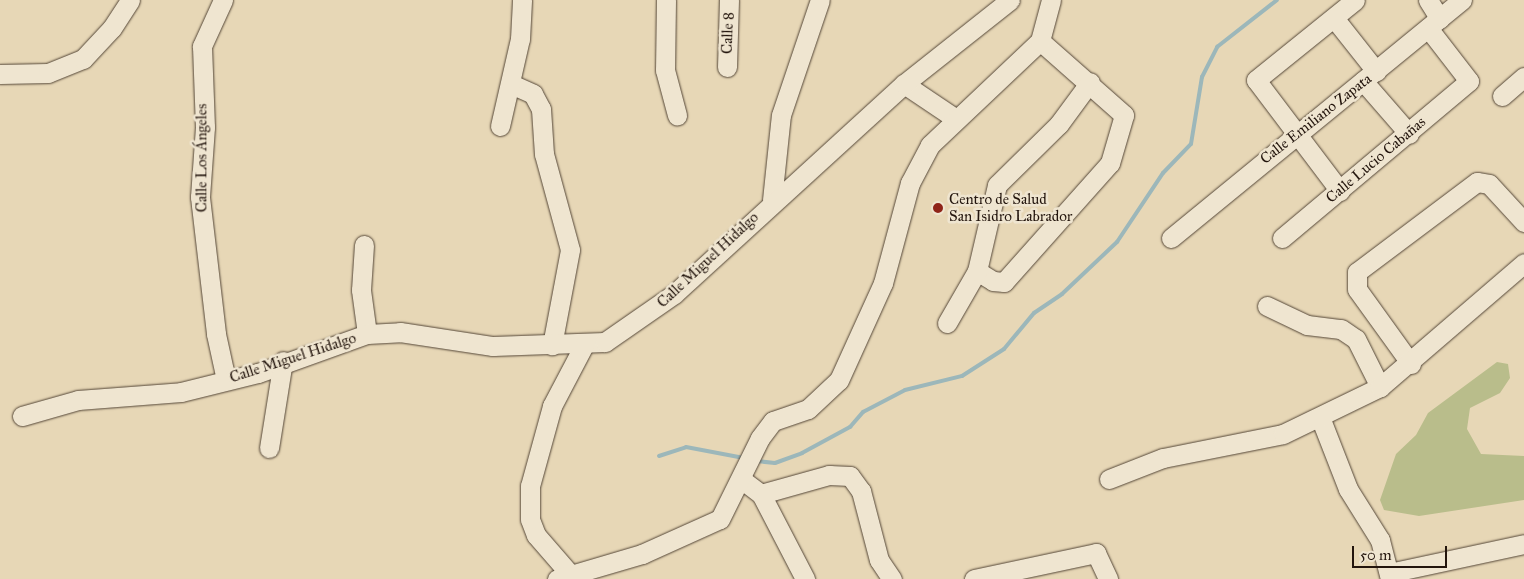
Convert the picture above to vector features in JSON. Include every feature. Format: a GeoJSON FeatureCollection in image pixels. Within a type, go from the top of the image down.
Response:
{"type":"FeatureCollection","features":[{"type":"Feature","properties":{"kind":"street"},"geometry":{"type":"LineString","coordinates":[[0,74],[48,73],[83,59],[112,28],[130,0]]}},
{"type":"Feature","properties":{"kind":"street","name":"Calle Los Ángeles"},"geometry":{"type":"LineString","coordinates":[[223,0],[202,46],[206,127],[200,197],[216,334],[226,380]]}},
{"type":"Feature","properties":{"kind":"street"},"geometry":{"type":"LineString","coordinates":[[500,126],[511,84],[522,0]]}},
{"type":"Feature","properties":{"kind":"street"},"geometry":{"type":"LineString","coordinates":[[666,0],[665,70],[677,115]]}},
{"type":"Feature","properties":{"kind":"street","name":"Calle 8"},"geometry":{"type":"LineString","coordinates":[[727,67],[729,0]]}},
{"type":"Feature","properties":{"kind":"street"},"geometry":{"type":"LineString","coordinates":[[772,200],[781,115],[820,0]]}},
{"type":"Feature","properties":{"kind":"street","name":"Calle Miguel Hidalgo"},"geometry":{"type":"LineString","coordinates":[[22,416],[71,401],[181,392],[226,380],[366,334],[400,332],[494,346],[584,345],[617,336],[674,294],[772,200],[904,84],[1010,0]]}},
{"type":"Feature","properties":{"kind":"street"},"geometry":{"type":"LineString","coordinates":[[584,345],[552,406],[530,486],[530,519],[536,535],[563,576],[642,554],[704,530],[720,519],[760,438],[773,422],[823,398],[839,380],[884,283],[910,183],[930,145],[1040,41],[1052,0]]}},
{"type":"Feature","properties":{"kind":"street"},"geometry":{"type":"LineString","coordinates":[[1340,191],[1256,80],[1355,0]]}},
{"type":"Feature","properties":{"kind":"street"},"geometry":{"type":"LineString","coordinates":[[1428,0],[1434,23]]}},
{"type":"Feature","properties":{"kind":"street","name":"Calle Emiliano Zapata"},"geometry":{"type":"LineString","coordinates":[[1171,238],[1295,133],[1370,76],[1462,0]]}},
{"type":"Feature","properties":{"kind":"street"},"geometry":{"type":"LineString","coordinates":[[1334,18],[1409,134]]}},
{"type":"Feature","properties":{"kind":"street","name":"Calle Lucio Cabañas"},"geometry":{"type":"LineString","coordinates":[[1282,238],[1469,82],[1434,23]]}},
{"type":"Feature","properties":{"kind":"street"},"geometry":{"type":"LineString","coordinates":[[977,271],[993,281],[1004,282],[1110,163],[1124,115],[1090,82],[1040,41]]}},
{"type":"Feature","properties":{"kind":"street"},"geometry":{"type":"LineString","coordinates":[[1502,96],[1524,78]]}},
{"type":"Feature","properties":{"kind":"street"},"geometry":{"type":"LineString","coordinates":[[947,323],[977,271],[997,185],[1058,124],[1090,82]]}},
{"type":"Feature","properties":{"kind":"street"},"geometry":{"type":"LineString","coordinates":[[511,84],[534,94],[541,109],[544,154],[570,250],[552,345]]}},
{"type":"Feature","properties":{"kind":"street"},"geometry":{"type":"LineString","coordinates":[[904,84],[956,119]]}},
{"type":"Feature","properties":{"kind":"street"},"geometry":{"type":"LineString","coordinates":[[1411,364],[1357,289],[1357,272],[1478,182],[1489,184],[1524,222]]}},
{"type":"Feature","properties":{"kind":"street"},"geometry":{"type":"LineString","coordinates":[[364,245],[361,290],[366,334]]}},
{"type":"Feature","properties":{"kind":"street"},"geometry":{"type":"LineString","coordinates":[[1109,479],[1163,458],[1255,442],[1320,417],[1380,387],[1411,364],[1524,263]]}},
{"type":"Feature","properties":{"kind":"street"},"geometry":{"type":"LineString","coordinates":[[1267,306],[1307,326],[1341,329],[1356,340],[1380,387]]}},
{"type":"Feature","properties":{"kind":"street"},"geometry":{"type":"LineString","coordinates":[[269,448],[282,361]]}},
{"type":"Feature","properties":{"kind":"street"},"geometry":{"type":"LineString","coordinates":[[1320,417],[1348,489],[1380,540],[1389,576],[1524,544]]}},
{"type":"Feature","properties":{"kind":"street"},"geometry":{"type":"LineString","coordinates":[[761,494],[829,475],[850,476],[862,491],[879,560],[892,579]]}},
{"type":"Feature","properties":{"kind":"street"},"geometry":{"type":"LineString","coordinates":[[741,479],[761,494],[805,579]]}},
{"type":"Feature","properties":{"kind":"street"},"geometry":{"type":"LineString","coordinates":[[974,579],[1096,553],[1108,579]]}},
{"type":"Feature","properties":{"kind":"green space"},"geometry":{"type":"Polygon","coordinates":[[[1497,362],[1508,364],[1510,378],[1500,393],[1470,408],[1467,429],[1481,454],[1524,456],[1524,500],[1419,516],[1384,510],[1380,500],[1396,454],[1416,435],[1428,413],[1497,362]]]}},
{"type":"Feature","properties":{"kind":"waterway"},"geometry":{"type":"LineString","coordinates":[[756,461],[775,463],[802,453],[850,427],[863,412],[905,390],[962,376],[1004,349],[1034,313],[1062,294],[1117,242],[1163,173],[1191,144],[1202,77],[1217,47],[1277,0]]}},
{"type":"Feature","properties":{"kind":"waterway"},"geometry":{"type":"LineString","coordinates":[[659,456],[686,447],[744,458]]}},
{"type":"Feature","properties":{"kind":"place","name":"Centro de Salud San Isidro Labrador"},"geometry":{"type":"Point","coordinates":[938,208]}}]}
